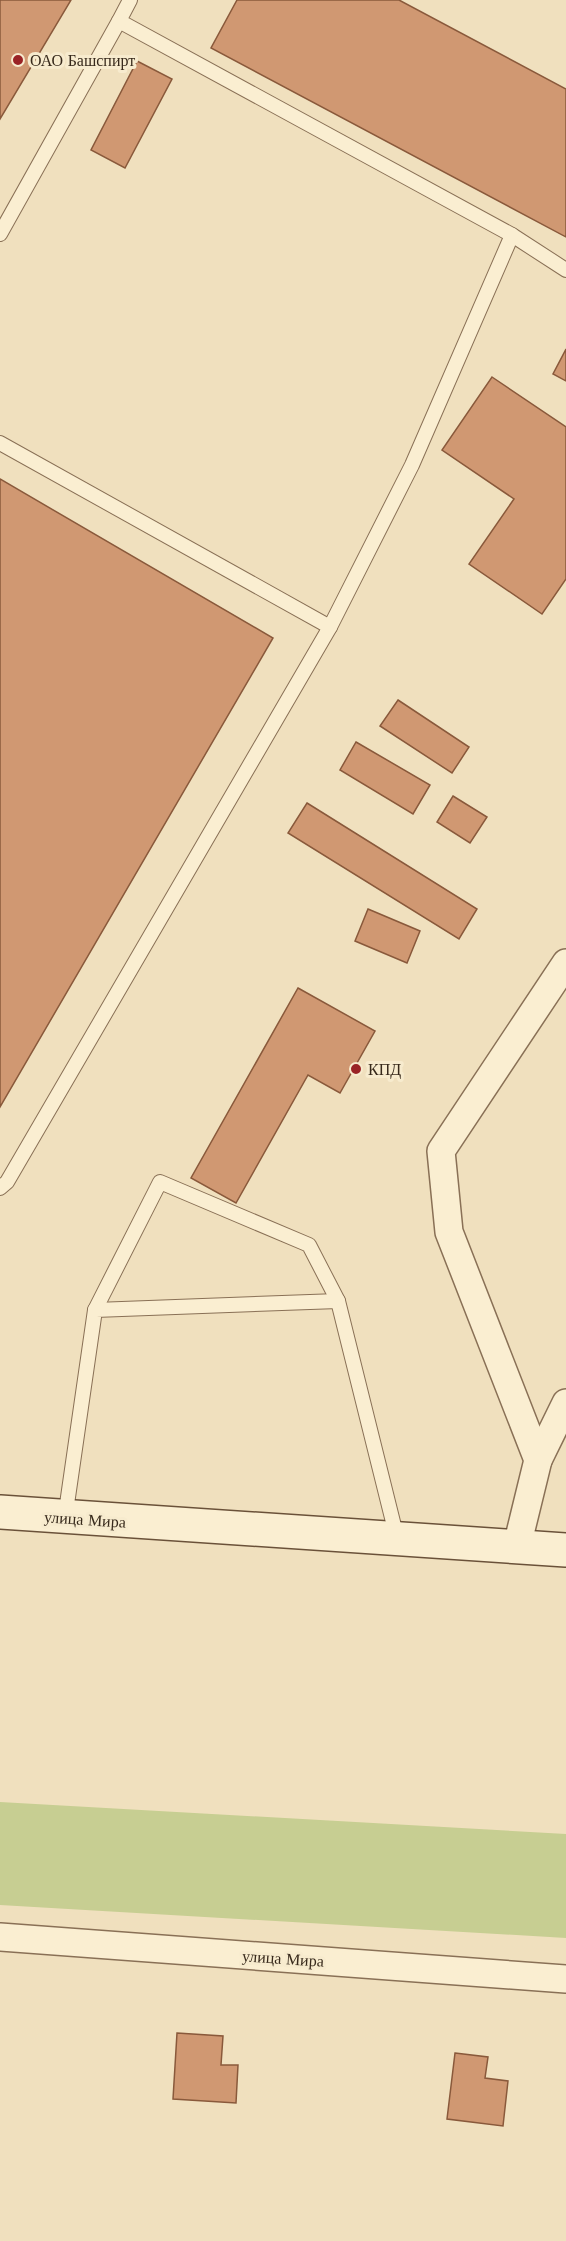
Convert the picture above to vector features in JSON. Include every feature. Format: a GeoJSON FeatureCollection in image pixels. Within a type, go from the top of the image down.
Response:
{"type":"FeatureCollection","features":[{"type":"Feature","properties":{"kind":"main road","name":"улица Мира"},"geometry":{"type":"LineString","coordinates":[[0,1512],[566,1550]]}},
{"type":"Feature","properties":{"kind":"street"},"geometry":{"type":"LineString","coordinates":[[538,1460],[449,1233],[441,1151],[566,963]]}},
{"type":"Feature","properties":{"kind":"street"},"geometry":{"type":"LineString","coordinates":[[517,1546],[538,1460],[566,1403]]}},
{"type":"Feature","properties":{"kind":"street","name":"улица Мира"},"geometry":{"type":"LineString","coordinates":[[0,1937],[566,1979]]}},
{"type":"Feature","properties":{"kind":"lane"},"geometry":{"type":"LineString","coordinates":[[0,234],[130,0]]}},
{"type":"Feature","properties":{"kind":"lane"},"geometry":{"type":"LineString","coordinates":[[119,21],[512,235],[566,270]]}},
{"type":"Feature","properties":{"kind":"lane"},"geometry":{"type":"LineString","coordinates":[[0,1188],[7,1182],[330,627],[412,465],[512,235]]}},
{"type":"Feature","properties":{"kind":"lane"},"geometry":{"type":"LineString","coordinates":[[0,443],[330,627]]}},
{"type":"Feature","properties":{"kind":"lane"},"geometry":{"type":"LineString","coordinates":[[65,1518],[95,1310],[160,1182],[309,1245],[338,1301],[397,1538]]}},
{"type":"Feature","properties":{"kind":"lane"},"geometry":{"type":"LineString","coordinates":[[95,1310],[338,1301]]}},
{"type":"Feature","properties":{"kind":"green space"},"geometry":{"type":"Polygon","coordinates":[[[0,1802],[566,1834],[566,1938],[0,1905],[0,1802]]]}},
{"type":"Feature","properties":{"kind":"building","name":"ОАО Башспирт"},"geometry":{"type":"Polygon","coordinates":[[[0,0],[71,0],[0,119],[0,0]]]}},
{"type":"Feature","properties":{"kind":"building"},"geometry":{"type":"Polygon","coordinates":[[[237,0],[399,0],[566,89],[566,237],[211,48],[237,0]]]}},
{"type":"Feature","properties":{"kind":"building"},"geometry":{"type":"Polygon","coordinates":[[[137,61],[172,79],[125,168],[91,150],[137,61]]]}},
{"type":"Feature","properties":{"kind":"building"},"geometry":{"type":"Polygon","coordinates":[[[566,349],[566,381],[553,374],[566,349]]]}},
{"type":"Feature","properties":{"kind":"building"},"geometry":{"type":"Polygon","coordinates":[[[492,377],[566,427],[566,579],[542,614],[469,564],[514,499],[442,450],[492,377]]]}},
{"type":"Feature","properties":{"kind":"building"},"geometry":{"type":"Polygon","coordinates":[[[0,479],[273,638],[0,1107],[0,479]]]}},
{"type":"Feature","properties":{"kind":"building"},"geometry":{"type":"Polygon","coordinates":[[[398,700],[469,747],[452,773],[380,726],[398,700]]]}},
{"type":"Feature","properties":{"kind":"building"},"geometry":{"type":"Polygon","coordinates":[[[356,742],[430,785],[413,814],[340,770],[356,742]]]}},
{"type":"Feature","properties":{"kind":"building"},"geometry":{"type":"Polygon","coordinates":[[[453,796],[487,817],[470,843],[437,822],[453,796]]]}},
{"type":"Feature","properties":{"kind":"building"},"geometry":{"type":"Polygon","coordinates":[[[307,803],[477,909],[459,939],[288,833],[307,803]]]}},
{"type":"Feature","properties":{"kind":"building"},"geometry":{"type":"Polygon","coordinates":[[[368,909],[420,931],[407,963],[355,941],[368,909]]]}},
{"type":"Feature","properties":{"kind":"building"},"geometry":{"type":"Polygon","coordinates":[[[298,988],[375,1031],[340,1093],[308,1075],[236,1203],[191,1178],[298,988]]]}},
{"type":"Feature","properties":{"kind":"building"},"geometry":{"type":"Polygon","coordinates":[[[177,2033],[223,2036],[221,2065],[238,2065],[236,2103],[173,2099],[177,2033]]]}},
{"type":"Feature","properties":{"kind":"building"},"geometry":{"type":"Polygon","coordinates":[[[455,2053],[488,2057],[485,2078],[508,2081],[503,2126],[447,2119],[455,2053]]]}},
{"type":"Feature","properties":{"kind":"place","name":"ОАО Башспирт"},"geometry":{"type":"Point","coordinates":[18,60]}},
{"type":"Feature","properties":{"kind":"place","name":"КПД"},"geometry":{"type":"Point","coordinates":[356,1069]}}]}
